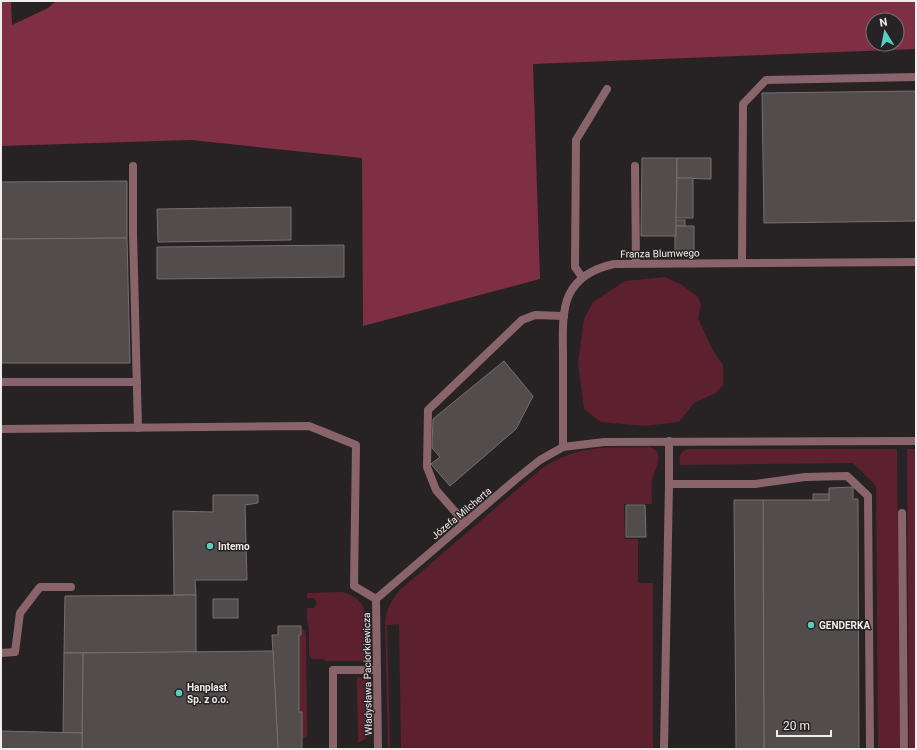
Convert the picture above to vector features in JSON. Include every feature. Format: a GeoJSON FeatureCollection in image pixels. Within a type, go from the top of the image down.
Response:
{"type":"FeatureCollection","features":[{"type":"Feature","properties":{"kind":"street"},"geometry":{"type":"LineString","coordinates":[[742,262],[743,104],[766,80],[916,77]]}},
{"type":"Feature","properties":{"kind":"street"},"geometry":{"type":"LineString","coordinates":[[582,277],[575,267],[576,140],[607,89]]}},
{"type":"Feature","properties":{"kind":"street"},"geometry":{"type":"LineString","coordinates":[[133,166],[133,232],[138,428]]}},
{"type":"Feature","properties":{"kind":"street"},"geometry":{"type":"LineString","coordinates":[[636,166],[636,263]]}},
{"type":"Feature","properties":{"kind":"street","name":"Franza Blumwego"},"geometry":{"type":"LineString","coordinates":[[563,447],[564,308],[569,295],[582,277],[591,271],[600,267],[614,264],[636,263],[916,262]]}},
{"type":"Feature","properties":{"kind":"street"},"geometry":{"type":"LineString","coordinates":[[465,523],[436,490],[427,467],[428,410],[522,320],[535,315],[564,316]]}},
{"type":"Feature","properties":{"kind":"street"},"geometry":{"type":"LineString","coordinates":[[1,382],[137,382]]}},
{"type":"Feature","properties":{"kind":"street"},"geometry":{"type":"LineString","coordinates":[[1,429],[309,426],[356,445],[354,586],[376,599]]}},
{"type":"Feature","properties":{"kind":"street"},"geometry":{"type":"LineString","coordinates":[[563,447],[604,442],[916,440]]}},
{"type":"Feature","properties":{"kind":"street"},"geometry":{"type":"LineString","coordinates":[[664,749],[669,441]]}},
{"type":"Feature","properties":{"kind":"street","name":"Józefa Milcherta"},"geometry":{"type":"LineString","coordinates":[[376,599],[540,460],[563,447]]}},
{"type":"Feature","properties":{"kind":"street"},"geometry":{"type":"LineString","coordinates":[[669,484],[755,484],[805,477],[847,476],[868,496],[870,749]]}},
{"type":"Feature","properties":{"kind":"street"},"geometry":{"type":"LineString","coordinates":[[902,513],[904,749]]}},
{"type":"Feature","properties":{"kind":"street"},"geometry":{"type":"LineString","coordinates":[[1,653],[15,652],[20,613],[40,587],[71,587]]}},
{"type":"Feature","properties":{"kind":"street","name":"Władysława Paciorkiewicza"},"geometry":{"type":"LineString","coordinates":[[376,599],[378,749]]}},
{"type":"Feature","properties":{"kind":"street"},"geometry":{"type":"LineString","coordinates":[[333,749],[333,670],[377,670]]}},
{"type":"Feature","properties":{"kind":"shaded area"},"geometry":{"type":"Polygon","coordinates":[[[1,1],[11,1],[12,25],[48,8],[56,1],[916,1],[916,49],[905,49],[905,12],[865,12],[865,51],[533,64],[540,279],[363,326],[362,158],[191,140],[1,146],[1,1]]]}},
{"type":"Feature","properties":{"kind":"shaded area"},"geometry":{"type":"Polygon","coordinates":[[[665,277],[682,285],[698,297],[701,305],[698,318],[713,351],[723,365],[723,385],[716,393],[694,403],[679,422],[644,426],[601,422],[584,409],[578,363],[584,319],[593,302],[625,281],[665,277]]]}},
{"type":"Feature","properties":{"kind":"shaded area"},"geometry":{"type":"Polygon","coordinates":[[[649,447],[654,449],[658,457],[657,467],[652,481],[652,504],[624,504],[625,539],[638,539],[638,583],[653,583],[653,749],[401,749],[399,624],[387,625],[390,749],[388,749],[385,620],[391,603],[401,589],[541,469],[568,455],[580,451],[606,448],[649,447]]]}},
{"type":"Feature","properties":{"kind":"shaded area"},"geometry":{"type":"Polygon","coordinates":[[[687,449],[897,449],[900,749],[878,749],[876,486],[853,463],[680,465],[680,455],[687,449]]]}},
{"type":"Feature","properties":{"kind":"shaded area"},"geometry":{"type":"Polygon","coordinates":[[[907,449],[916,449],[916,749],[909,749],[907,449]]]}},
{"type":"Feature","properties":{"kind":"shaded area"},"geometry":{"type":"Polygon","coordinates":[[[342,592],[354,597],[363,606],[366,623],[366,658],[362,661],[325,661],[324,659],[312,659],[309,655],[307,608],[314,608],[317,603],[314,598],[307,598],[307,593],[342,592]]]}},
{"type":"Feature","properties":{"kind":"shaded area"},"geometry":{"type":"Polygon","coordinates":[[[301,629],[305,631],[306,636],[307,732],[307,736],[302,739],[302,712],[299,712],[299,635],[301,634],[301,629]]]}},
{"type":"Feature","properties":{"kind":"shaded area"},"geometry":{"type":"Polygon","coordinates":[[[357,677],[367,680],[368,733],[365,739],[358,743],[357,677]]]}},
{"type":"Feature","properties":{"kind":"building"},"geometry":{"type":"Polygon","coordinates":[[[916,91],[916,221],[764,223],[762,93],[916,91]]]}},
{"type":"Feature","properties":{"kind":"building"},"geometry":{"type":"Polygon","coordinates":[[[642,158],[677,158],[676,236],[641,236],[642,158]]]}},
{"type":"Feature","properties":{"kind":"building"},"geometry":{"type":"Polygon","coordinates":[[[677,158],[711,158],[711,179],[677,178],[677,158]]]}},
{"type":"Feature","properties":{"kind":"building"},"geometry":{"type":"Polygon","coordinates":[[[677,178],[693,178],[693,218],[676,218],[677,178]]]}},
{"type":"Feature","properties":{"kind":"building"},"geometry":{"type":"Polygon","coordinates":[[[127,181],[127,238],[1,239],[1,182],[127,181]]]}},
{"type":"Feature","properties":{"kind":"building"},"geometry":{"type":"Polygon","coordinates":[[[291,207],[291,240],[158,242],[157,209],[291,207]]]}},
{"type":"Feature","properties":{"kind":"building"},"geometry":{"type":"Polygon","coordinates":[[[676,220],[685,220],[685,226],[676,226],[676,220]]]}},
{"type":"Feature","properties":{"kind":"building"},"geometry":{"type":"Polygon","coordinates":[[[676,226],[694,226],[694,251],[675,251],[676,226]]]}},
{"type":"Feature","properties":{"kind":"building"},"geometry":{"type":"Polygon","coordinates":[[[127,238],[130,363],[1,363],[1,239],[127,238]]]}},
{"type":"Feature","properties":{"kind":"building"},"geometry":{"type":"Polygon","coordinates":[[[344,245],[344,277],[157,279],[157,247],[344,245]]]}},
{"type":"Feature","properties":{"kind":"building"},"geometry":{"type":"Polygon","coordinates":[[[504,361],[533,396],[516,429],[450,486],[431,464],[440,457],[432,448],[433,419],[504,361]]]}},
{"type":"Feature","properties":{"kind":"building","name":"GENDERKA"},"geometry":{"type":"Polygon","coordinates":[[[853,487],[853,499],[858,499],[859,749],[764,749],[763,500],[829,500],[829,488],[853,487]]]}},
{"type":"Feature","properties":{"kind":"building"},"geometry":{"type":"Polygon","coordinates":[[[813,494],[829,494],[829,500],[813,500],[813,494]]]}},
{"type":"Feature","properties":{"kind":"building","name":"Intemo"},"geometry":{"type":"Polygon","coordinates":[[[213,495],[258,495],[258,503],[245,505],[247,580],[195,580],[196,595],[174,595],[173,511],[213,512],[213,495]]]}},
{"type":"Feature","properties":{"kind":"building"},"geometry":{"type":"Polygon","coordinates":[[[734,500],[763,500],[764,749],[736,749],[734,500]]]}},
{"type":"Feature","properties":{"kind":"building"},"geometry":{"type":"Polygon","coordinates":[[[626,505],[645,505],[646,537],[626,537],[626,505]]]}},
{"type":"Feature","properties":{"kind":"building"},"geometry":{"type":"Polygon","coordinates":[[[196,595],[196,652],[64,653],[65,596],[196,595]]]}},
{"type":"Feature","properties":{"kind":"building"},"geometry":{"type":"Polygon","coordinates":[[[213,599],[238,599],[238,618],[213,618],[213,599]]]}},
{"type":"Feature","properties":{"kind":"building"},"geometry":{"type":"Polygon","coordinates":[[[278,626],[301,626],[301,635],[299,635],[299,712],[302,712],[302,749],[278,749],[272,635],[278,635],[278,626]]]}},
{"type":"Feature","properties":{"kind":"building","name":"Hanplast Sp. z o.o."},"geometry":{"type":"Polygon","coordinates":[[[273,651],[278,749],[82,749],[83,653],[273,651]]]}},
{"type":"Feature","properties":{"kind":"building"},"geometry":{"type":"Polygon","coordinates":[[[64,653],[83,653],[82,733],[63,733],[64,653]]]}},
{"type":"Feature","properties":{"kind":"building"},"geometry":{"type":"Polygon","coordinates":[[[1,731],[82,733],[82,749],[1,749],[1,731]]]}},
{"type":"Feature","properties":{"kind":"place","name":"Intemo"},"geometry":{"type":"Point","coordinates":[210,546]}},
{"type":"Feature","properties":{"kind":"place","name":"GENDERKA"},"geometry":{"type":"Point","coordinates":[811,625]}},
{"type":"Feature","properties":{"kind":"place","name":"Hanplast Sp. z o.o."},"geometry":{"type":"Point","coordinates":[179,693]}}]}
